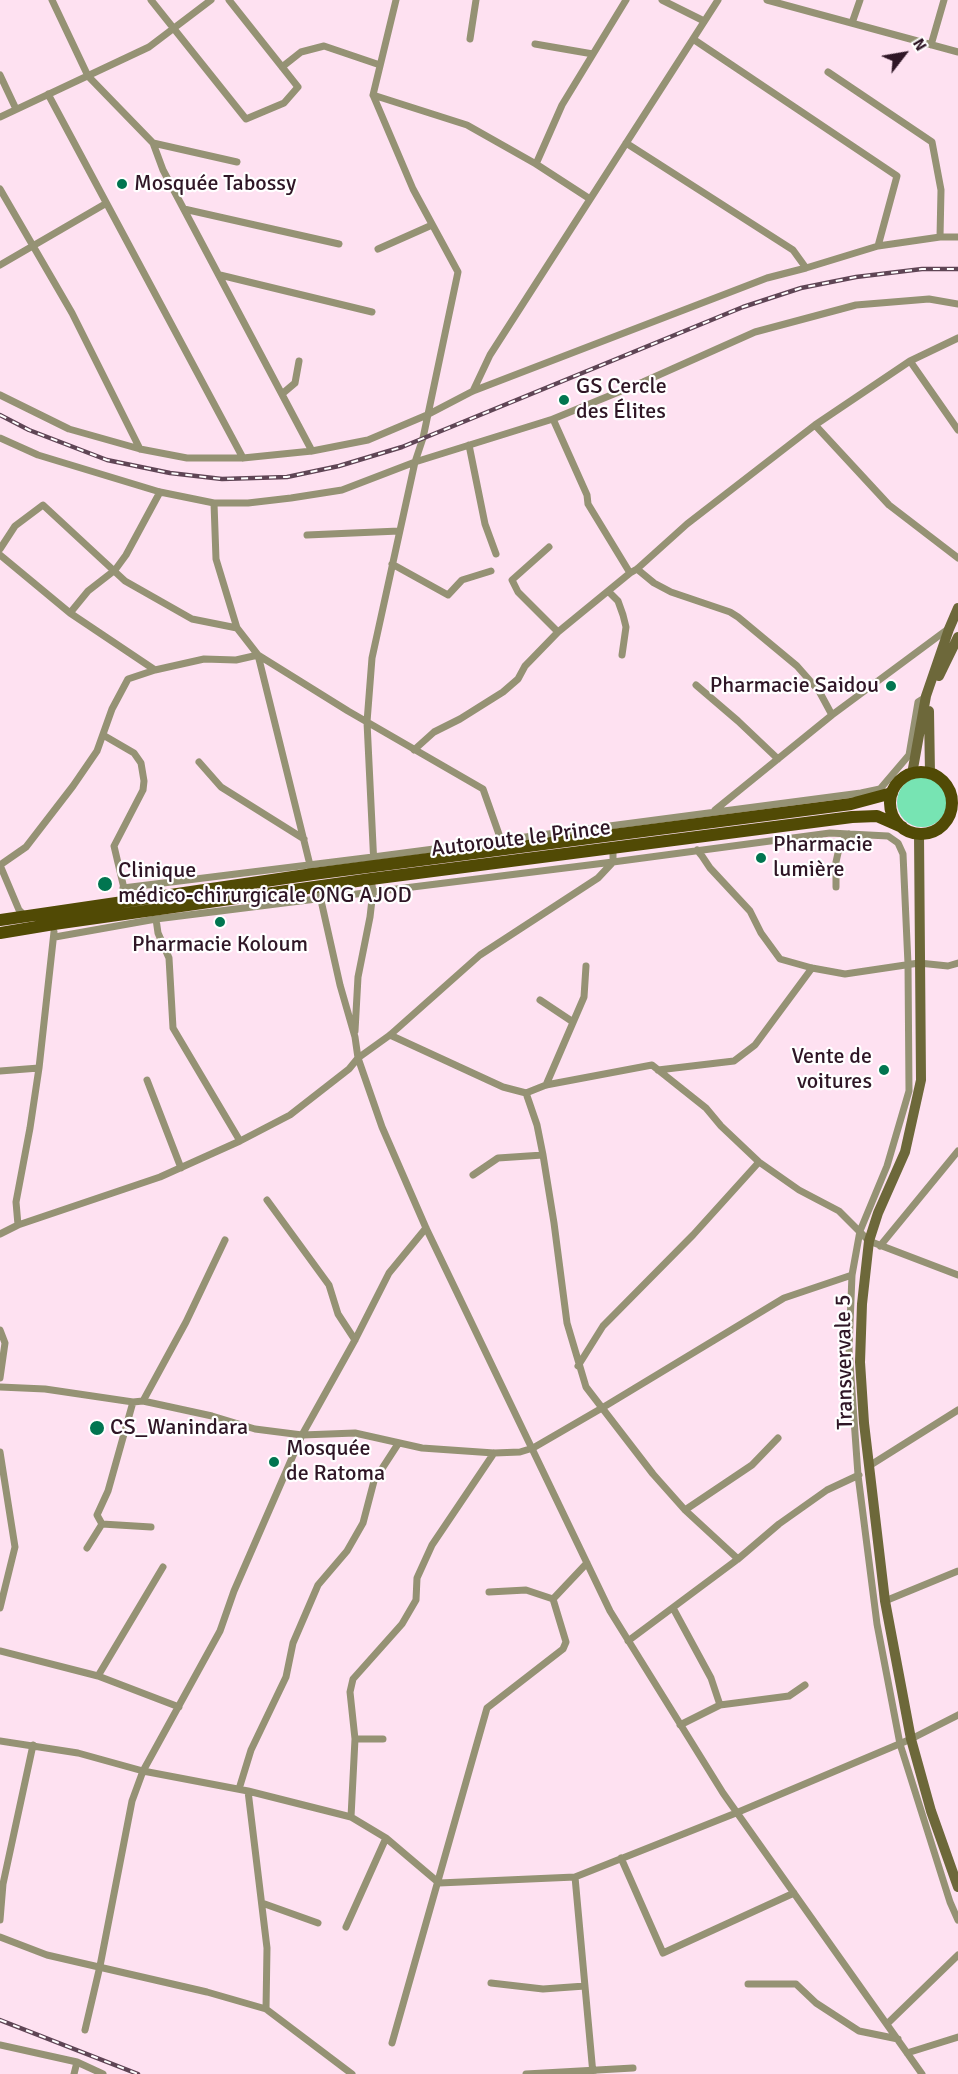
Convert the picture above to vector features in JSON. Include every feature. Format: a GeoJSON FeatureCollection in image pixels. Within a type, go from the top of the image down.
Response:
{"type":"FeatureCollection","features":[{"type":"Feature","properties":{"kind":"main road"},"geometry":{"type":"LineString","coordinates":[[912,774],[927,696],[958,608]]}},
{"type":"Feature","properties":{"kind":"main road"},"geometry":{"type":"LineString","coordinates":[[930,774],[928,715],[938,677],[958,636]]}},
{"type":"Feature","properties":{"kind":"main road"},"geometry":{"type":"LineString","coordinates":[[912,774],[930,774],[952,786],[953,817],[936,831],[919,834],[902,827],[892,812],[892,793],[903,778],[912,774]]}},
{"type":"Feature","properties":{"kind":"main road","name":"Autoroute le Prince"},"geometry":{"type":"LineString","coordinates":[[0,920],[127,901],[311,869],[827,802],[851,804],[892,793]]}},
{"type":"Feature","properties":{"kind":"main road","name":"Autoroute le Prince"},"geometry":{"type":"LineString","coordinates":[[0,933],[54,930],[318,887],[372,885],[613,849],[750,837],[852,817],[876,816],[902,827]]}},
{"type":"Feature","properties":{"kind":"main road","name":"Transvervale 5"},"geometry":{"type":"LineString","coordinates":[[919,834],[913,964],[921,1080],[905,1152],[878,1213],[869,1241],[862,1304],[860,1362],[869,1469],[885,1601],[906,1742],[955,1868],[958,1887]]}},
{"type":"Feature","properties":{"kind":"street"},"geometry":{"type":"LineString","coordinates":[[52,0],[88,76],[153,143],[163,170],[312,451]]}},
{"type":"Feature","properties":{"kind":"street"},"geometry":{"type":"LineString","coordinates":[[151,0],[246,118],[284,103],[298,87],[229,0]]}},
{"type":"Feature","properties":{"kind":"street"},"geometry":{"type":"LineString","coordinates":[[0,117],[149,47],[211,0]]}},
{"type":"Feature","properties":{"kind":"street"},"geometry":{"type":"LineString","coordinates":[[396,0],[373,94],[413,189],[458,272],[423,438],[399,531],[372,658],[368,722],[374,862],[501,840],[713,812],[827,802],[880,789],[909,755],[918,702],[927,696]]}},
{"type":"Feature","properties":{"kind":"street"},"geometry":{"type":"LineString","coordinates":[[470,39],[476,0]]}},
{"type":"Feature","properties":{"kind":"street"},"geometry":{"type":"LineString","coordinates":[[536,164],[562,105],[626,0]]}},
{"type":"Feature","properties":{"kind":"street"},"geometry":{"type":"LineString","coordinates":[[662,0],[704,21]]}},
{"type":"Feature","properties":{"kind":"street"},"geometry":{"type":"LineString","coordinates":[[473,391],[490,355],[718,0]]}},
{"type":"Feature","properties":{"kind":"street"},"geometry":{"type":"LineString","coordinates":[[767,0],[958,52]]}},
{"type":"Feature","properties":{"kind":"street"},"geometry":{"type":"LineString","coordinates":[[852,23],[860,0]]}},
{"type":"Feature","properties":{"kind":"street"},"geometry":{"type":"LineString","coordinates":[[931,45],[944,0]]}},
{"type":"Feature","properties":{"kind":"street"},"geometry":{"type":"LineString","coordinates":[[693,39],[897,176],[878,246]]}},
{"type":"Feature","properties":{"kind":"street"},"geometry":{"type":"LineString","coordinates":[[535,44],[593,54]]}},
{"type":"Feature","properties":{"kind":"street"},"geometry":{"type":"LineString","coordinates":[[282,67],[301,52],[324,46],[380,66]]}},
{"type":"Feature","properties":{"kind":"street"},"geometry":{"type":"LineString","coordinates":[[828,72],[932,142],[941,190],[940,237]]}},
{"type":"Feature","properties":{"kind":"street"},"geometry":{"type":"LineString","coordinates":[[0,75],[16,109]]}},
{"type":"Feature","properties":{"kind":"street"},"geometry":{"type":"LineString","coordinates":[[48,94],[243,458]]}},
{"type":"Feature","properties":{"kind":"street"},"geometry":{"type":"LineString","coordinates":[[373,94],[467,125],[536,164],[590,199]]}},
{"type":"Feature","properties":{"kind":"street"},"geometry":{"type":"LineString","coordinates":[[153,143],[237,162]]}},
{"type":"Feature","properties":{"kind":"street"},"geometry":{"type":"LineString","coordinates":[[626,143],[793,250],[806,268]]}},
{"type":"Feature","properties":{"kind":"street"},"geometry":{"type":"LineString","coordinates":[[0,189],[72,313],[140,449]]}},
{"type":"Feature","properties":{"kind":"street"},"geometry":{"type":"LineString","coordinates":[[0,265],[105,204]]}},
{"type":"Feature","properties":{"kind":"street"},"geometry":{"type":"LineString","coordinates":[[184,209],[339,244]]}},
{"type":"Feature","properties":{"kind":"street"},"geometry":{"type":"LineString","coordinates":[[378,249],[432,225]]}},
{"type":"Feature","properties":{"kind":"street"},"geometry":{"type":"LineString","coordinates":[[0,395],[69,429],[140,449],[187,458],[243,458],[312,451],[368,440],[427,416],[473,391],[767,278],[878,246],[940,237],[958,237]]}},
{"type":"Feature","properties":{"kind":"street"},"geometry":{"type":"LineString","coordinates":[[220,275],[372,312]]}},
{"type":"Feature","properties":{"kind":"street"},"geometry":{"type":"LineString","coordinates":[[0,438],[38,455],[160,492],[214,503],[248,503],[342,490],[415,462],[553,418],[643,382],[754,332],[856,305],[929,299],[958,304]]}},
{"type":"Feature","properties":{"kind":"street"},"geometry":{"type":"LineString","coordinates":[[414,750],[434,732],[460,720],[503,692],[518,679],[525,666],[558,632],[687,524],[815,425],[910,361],[958,338]]}},
{"type":"Feature","properties":{"kind":"street"},"geometry":{"type":"LineString","coordinates":[[282,394],[295,383],[299,361]]}},
{"type":"Feature","properties":{"kind":"street"},"geometry":{"type":"LineString","coordinates":[[910,361],[958,430]]}},
{"type":"Feature","properties":{"kind":"street"},"geometry":{"type":"LineString","coordinates":[[553,418],[587,495],[588,504],[633,571],[671,592],[730,612],[738,617],[797,666],[819,691],[832,715]]}},
{"type":"Feature","properties":{"kind":"street"},"geometry":{"type":"LineString","coordinates":[[815,425],[889,505],[958,558]]}},
{"type":"Feature","properties":{"kind":"street"},"geometry":{"type":"LineString","coordinates":[[470,445],[485,524],[496,554]]}},
{"type":"Feature","properties":{"kind":"street"},"geometry":{"type":"LineString","coordinates":[[70,613],[88,591],[115,570],[126,555],[160,492]]}},
{"type":"Feature","properties":{"kind":"street"},"geometry":{"type":"LineString","coordinates":[[214,503],[216,559],[237,628],[258,655],[483,789],[501,840]]}},
{"type":"Feature","properties":{"kind":"street"},"geometry":{"type":"LineString","coordinates":[[0,549],[15,526],[43,505],[125,581],[192,619],[237,628]]}},
{"type":"Feature","properties":{"kind":"street"},"geometry":{"type":"LineString","coordinates":[[307,535],[399,531]]}},
{"type":"Feature","properties":{"kind":"street"},"geometry":{"type":"LineString","coordinates":[[549,547],[512,580],[518,592],[558,632]]}},
{"type":"Feature","properties":{"kind":"street"},"geometry":{"type":"LineString","coordinates":[[0,555],[70,613],[155,670]]}},
{"type":"Feature","properties":{"kind":"street"},"geometry":{"type":"LineString","coordinates":[[392,564],[448,595],[462,580],[491,571]]}},
{"type":"Feature","properties":{"kind":"street"},"geometry":{"type":"LineString","coordinates":[[608,591],[618,601],[624,621],[625,638],[622,655]]}},
{"type":"Feature","properties":{"kind":"street"},"geometry":{"type":"LineString","coordinates":[[713,812],[832,715],[949,629]]}},
{"type":"Feature","properties":{"kind":"street"},"geometry":{"type":"LineString","coordinates":[[25,916],[20,910],[0,865],[26,847],[98,751],[112,709],[128,679],[155,670],[204,659],[236,660],[258,655]]}},
{"type":"Feature","properties":{"kind":"street"},"geometry":{"type":"LineString","coordinates":[[123,888],[311,869],[258,655]]}},
{"type":"Feature","properties":{"kind":"street"},"geometry":{"type":"LineString","coordinates":[[696,685],[778,759]]}},
{"type":"Feature","properties":{"kind":"street"},"geometry":{"type":"LineString","coordinates":[[102,735],[134,753],[141,763],[144,781],[143,790],[114,846],[127,901]]}},
{"type":"Feature","properties":{"kind":"street"},"geometry":{"type":"LineString","coordinates":[[199,762],[220,787],[304,839]]}},
{"type":"Feature","properties":{"kind":"street"},"geometry":{"type":"LineString","coordinates":[[18,1225],[16,1202],[39,1068],[54,930],[321,900],[372,885],[613,862],[697,850],[750,837],[830,832],[888,836],[898,843],[903,854],[913,964],[909,1091],[887,1166],[860,1231],[852,1275],[849,1349],[858,1475],[877,1624],[906,1742],[950,1902],[958,1920]]}},
{"type":"Feature","properties":{"kind":"street"},"geometry":{"type":"LineString","coordinates":[[836,887],[836,862],[840,844],[849,834]]}},
{"type":"Feature","properties":{"kind":"street"},"geometry":{"type":"LineString","coordinates":[[0,1234],[18,1225],[160,1177],[240,1142],[290,1115],[350,1069],[358,1058],[390,1035],[480,956],[598,878],[613,862],[613,849]]}},
{"type":"Feature","properties":{"kind":"street"},"geometry":{"type":"LineString","coordinates":[[697,850],[710,868],[750,911],[761,933],[780,959],[845,974],[913,964],[948,966],[958,963]]}},
{"type":"Feature","properties":{"kind":"street"},"geometry":{"type":"LineString","coordinates":[[355,1037],[358,977],[370,917],[372,885]]}},
{"type":"Feature","properties":{"kind":"street"},"geometry":{"type":"LineString","coordinates":[[318,887],[340,985],[355,1037],[358,1058],[382,1127],[426,1228],[609,1611],[736,1813],[888,2023],[922,2074]]}},
{"type":"Feature","properties":{"kind":"street"},"geometry":{"type":"LineString","coordinates":[[156,919],[158,933],[169,958],[173,1028],[240,1142]]}},
{"type":"Feature","properties":{"kind":"street"},"geometry":{"type":"LineString","coordinates":[[546,1085],[584,997],[586,966]]}},
{"type":"Feature","properties":{"kind":"street"},"geometry":{"type":"LineString","coordinates":[[658,1070],[734,1061],[755,1045],[812,968]]}},
{"type":"Feature","properties":{"kind":"street"},"geometry":{"type":"LineString","coordinates":[[540,1000],[573,1022]]}},
{"type":"Feature","properties":{"kind":"street"},"geometry":{"type":"LineString","coordinates":[[390,1035],[503,1087],[526,1093],[546,1085],[652,1065],[706,1108],[721,1126],[759,1162],[799,1190],[839,1211],[869,1241],[958,1275]]}},
{"type":"Feature","properties":{"kind":"street"},"geometry":{"type":"LineString","coordinates":[[0,1071],[39,1068]]}},
{"type":"Feature","properties":{"kind":"street"},"geometry":{"type":"LineString","coordinates":[[147,1080],[181,1168]]}},
{"type":"Feature","properties":{"kind":"street"},"geometry":{"type":"LineString","coordinates":[[526,1093],[537,1125],[543,1155],[567,1323],[586,1388],[653,1474],[686,1510],[738,1559]]}},
{"type":"Feature","properties":{"kind":"street"},"geometry":{"type":"LineString","coordinates":[[880,1246],[958,1150]]}},
{"type":"Feature","properties":{"kind":"street"},"geometry":{"type":"LineString","coordinates":[[473,1175],[498,1158],[543,1155]]}},
{"type":"Feature","properties":{"kind":"street"},"geometry":{"type":"LineString","coordinates":[[578,1366],[603,1326],[693,1234],[759,1162]]}},
{"type":"Feature","properties":{"kind":"street"},"geometry":{"type":"LineString","coordinates":[[267,1200],[329,1285],[338,1314],[355,1340]]}},
{"type":"Feature","properties":{"kind":"street"},"geometry":{"type":"LineString","coordinates":[[85,2030],[100,1966],[132,1801],[143,1771],[220,1631],[234,1591],[302,1435],[355,1340],[388,1273],[426,1228]]}},
{"type":"Feature","properties":{"kind":"street"},"geometry":{"type":"LineString","coordinates":[[143,1401],[186,1322],[225,1240]]}},
{"type":"Feature","properties":{"kind":"street"},"geometry":{"type":"LineString","coordinates":[[0,1387],[45,1389],[133,1402],[143,1401],[212,1416],[255,1429],[302,1435],[354,1432],[422,1448],[494,1453],[520,1452],[533,1448],[602,1408],[784,1298],[852,1275]]}},
{"type":"Feature","properties":{"kind":"street"},"geometry":{"type":"LineString","coordinates":[[0,1330],[5,1343],[0,1378]]}},
{"type":"Feature","properties":{"kind":"street"},"geometry":{"type":"LineString","coordinates":[[102,1524],[97,1515],[108,1491],[133,1402]]}},
{"type":"Feature","properties":{"kind":"street"},"geometry":{"type":"LineString","coordinates":[[628,1641],[738,1559],[779,1524],[827,1490],[869,1469],[958,1410]]}},
{"type":"Feature","properties":{"kind":"street"},"geometry":{"type":"LineString","coordinates":[[686,1510],[752,1465],[778,1438]]}},
{"type":"Feature","properties":{"kind":"street"},"geometry":{"type":"LineString","coordinates":[[239,1789],[251,1750],[286,1677],[293,1643],[318,1585],[347,1551],[358,1532],[363,1523],[374,1481],[398,1444]]}},
{"type":"Feature","properties":{"kind":"street"},"geometry":{"type":"LineString","coordinates":[[0,1452],[15,1547],[0,1608]]}},
{"type":"Feature","properties":{"kind":"street"},"geometry":{"type":"LineString","coordinates":[[351,1817],[355,1739],[350,1692],[353,1679],[402,1624],[416,1600],[417,1578],[432,1545],[494,1453]]}},
{"type":"Feature","properties":{"kind":"street"},"geometry":{"type":"LineString","coordinates":[[102,1524],[151,1527]]}},
{"type":"Feature","properties":{"kind":"street"},"geometry":{"type":"LineString","coordinates":[[87,1548],[102,1524]]}},
{"type":"Feature","properties":{"kind":"street"},"geometry":{"type":"LineString","coordinates":[[553,1599],[587,1563]]}},
{"type":"Feature","properties":{"kind":"street"},"geometry":{"type":"LineString","coordinates":[[98,1676],[163,1567]]}},
{"type":"Feature","properties":{"kind":"street"},"geometry":{"type":"LineString","coordinates":[[885,1601],[958,1571]]}},
{"type":"Feature","properties":{"kind":"street"},"geometry":{"type":"LineString","coordinates":[[489,1592],[526,1590],[553,1599]]}},
{"type":"Feature","properties":{"kind":"street"},"geometry":{"type":"LineString","coordinates":[[392,2043],[487,1708],[563,1649],[566,1642],[553,1599]]}},
{"type":"Feature","properties":{"kind":"street"},"geometry":{"type":"LineString","coordinates":[[673,1608],[711,1678],[720,1705]]}},
{"type":"Feature","properties":{"kind":"street"},"geometry":{"type":"LineString","coordinates":[[0,1651],[98,1676],[179,1707]]}},
{"type":"Feature","properties":{"kind":"street"},"geometry":{"type":"LineString","coordinates":[[680,1725],[720,1705],[789,1696],[805,1685]]}},
{"type":"Feature","properties":{"kind":"street"},"geometry":{"type":"LineString","coordinates":[[0,1741],[78,1753],[143,1771],[239,1789],[351,1817],[386,1838],[439,1883],[575,1877],[906,1742],[958,1715]]}},
{"type":"Feature","properties":{"kind":"street"},"geometry":{"type":"LineString","coordinates":[[355,1739],[383,1739]]}},
{"type":"Feature","properties":{"kind":"street"},"geometry":{"type":"LineString","coordinates":[[0,1920],[3,1884],[33,1745]]}},
{"type":"Feature","properties":{"kind":"street"},"geometry":{"type":"LineString","coordinates":[[248,1791],[267,1948],[266,2009]]}},
{"type":"Feature","properties":{"kind":"street"},"geometry":{"type":"LineString","coordinates":[[346,1927],[386,1838]]}},
{"type":"Feature","properties":{"kind":"street"},"geometry":{"type":"LineString","coordinates":[[621,1858],[663,1953],[794,1893]]}},
{"type":"Feature","properties":{"kind":"street"},"geometry":{"type":"LineString","coordinates":[[575,1877],[593,2072]]}},
{"type":"Feature","properties":{"kind":"street"},"geometry":{"type":"LineString","coordinates":[[262,1904],[318,1923]]}},
{"type":"Feature","properties":{"kind":"street"},"geometry":{"type":"LineString","coordinates":[[0,1937],[47,1955],[100,1966],[266,2009],[352,2074]]}},
{"type":"Feature","properties":{"kind":"street"},"geometry":{"type":"LineString","coordinates":[[888,2023],[958,1955]]}},
{"type":"Feature","properties":{"kind":"street"},"geometry":{"type":"LineString","coordinates":[[491,1983],[543,1989],[585,1986]]}},
{"type":"Feature","properties":{"kind":"street"},"geometry":{"type":"LineString","coordinates":[[748,1984],[796,1984],[816,2003],[859,2031],[897,2038]]}},
{"type":"Feature","properties":{"kind":"street"},"geometry":{"type":"LineString","coordinates":[[907,2053],[958,2037]]}},
{"type":"Feature","properties":{"kind":"street"},"geometry":{"type":"LineString","coordinates":[[0,2045],[77,2062],[103,2074]]}},
{"type":"Feature","properties":{"kind":"street"},"geometry":{"type":"LineString","coordinates":[[74,2074],[77,2062]]}},
{"type":"Feature","properties":{"kind":"street"},"geometry":{"type":"LineString","coordinates":[[526,2074],[633,2068]]}},
{"type":"Feature","properties":{"kind":"green space"},"geometry":{"type":"Polygon","coordinates":[[[922,777],[936,781],[943,788],[947,802],[943,816],[936,823],[922,827],[908,823],[901,816],[897,802],[901,788],[908,781],[922,777]]]}},
{"type":"Feature","properties":{"kind":"railway"},"geometry":{"type":"LineString","coordinates":[[0,415],[29,430],[107,460],[170,473],[222,479],[287,477],[339,466],[402,447],[743,307],[801,288],[856,277],[922,269],[958,269]]}},
{"type":"Feature","properties":{"kind":"railway"},"geometry":{"type":"LineString","coordinates":[[0,2020],[138,2074]]}},
{"type":"Feature","properties":{"kind":"place","name":"Mosquée Tabossy"},"geometry":{"type":"Point","coordinates":[122,184]}},
{"type":"Feature","properties":{"kind":"place","name":"GS Cercle des Élites"},"geometry":{"type":"Point","coordinates":[564,400]}},
{"type":"Feature","properties":{"kind":"place","name":"Pharmacie Saidou"},"geometry":{"type":"Point","coordinates":[891,686]}},
{"type":"Feature","properties":{"kind":"place","name":"Pharmacie lumière"},"geometry":{"type":"Point","coordinates":[761,858]}},
{"type":"Feature","properties":{"kind":"place","name":"Clinique médico-chirurgicale ONG AJOD"},"geometry":{"type":"Point","coordinates":[105,884]}},
{"type":"Feature","properties":{"kind":"place","name":"Pharmacie Koloum"},"geometry":{"type":"Point","coordinates":[220,922]}},
{"type":"Feature","properties":{"kind":"place","name":"Vente de voitures"},"geometry":{"type":"Point","coordinates":[884,1070]}},
{"type":"Feature","properties":{"kind":"place","name":"CS_Wanindara"},"geometry":{"type":"Point","coordinates":[97,1428]}},
{"type":"Feature","properties":{"kind":"place","name":"Mosquée de Ratoma"},"geometry":{"type":"Point","coordinates":[274,1462]}}]}
